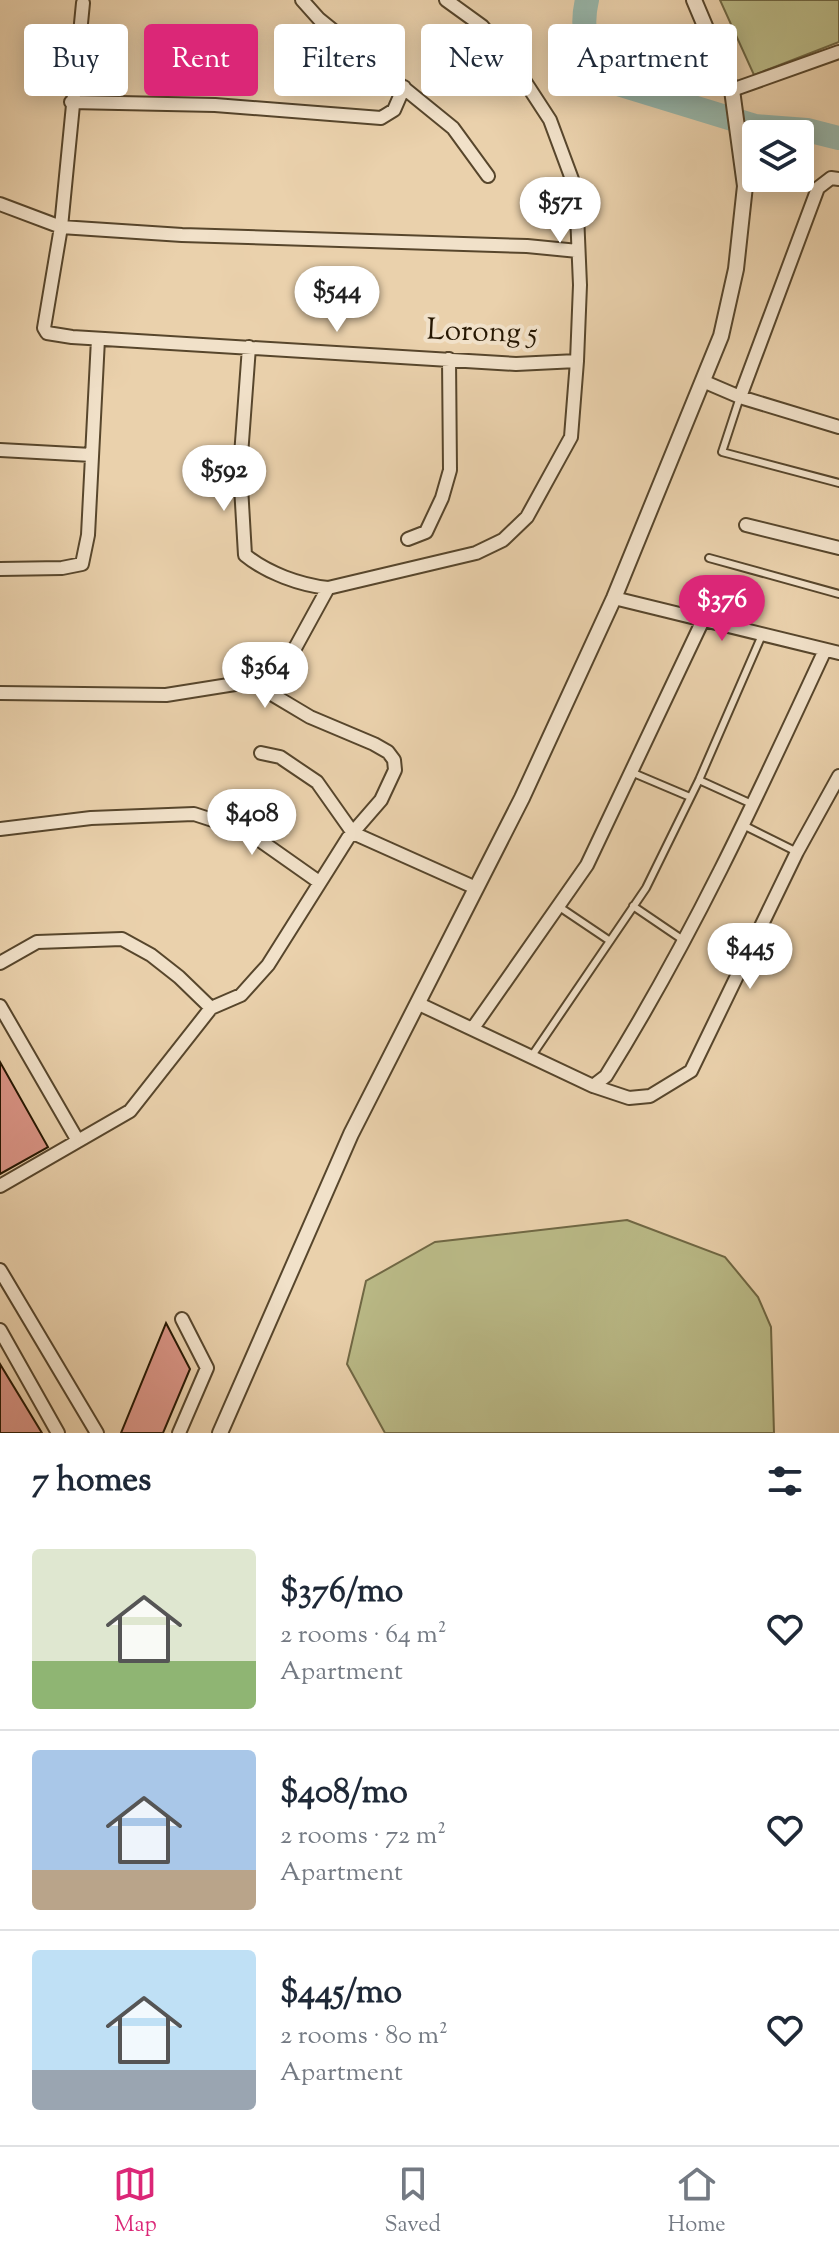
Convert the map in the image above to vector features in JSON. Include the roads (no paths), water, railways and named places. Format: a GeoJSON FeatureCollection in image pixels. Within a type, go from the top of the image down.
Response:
{"type":"FeatureCollection","features":[{"type":"Feature","properties":{"kind":"street"},"geometry":{"type":"LineString","coordinates":[[302,0],[325,24]]}},
{"type":"Feature","properties":{"kind":"street"},"geometry":{"type":"LineString","coordinates":[[249,347],[240,469],[245,555],[258,566],[312,587],[328,588],[476,553],[503,540],[527,517],[571,437],[580,285],[576,190],[550,120],[509,57],[482,26],[446,0]]}},
{"type":"Feature","properties":{"kind":"street"},"geometry":{"type":"LineString","coordinates":[[694,0],[704,24]]}},
{"type":"Feature","properties":{"kind":"street"},"geometry":{"type":"LineString","coordinates":[[61,227],[83,3]]}},
{"type":"Feature","properties":{"kind":"street"},"geometry":{"type":"LineString","coordinates":[[737,88],[839,52]]}},
{"type":"Feature","properties":{"kind":"street"},"geometry":{"type":"LineString","coordinates":[[405,88],[453,128],[488,176]]}},
{"type":"Feature","properties":{"kind":"street"},"geometry":{"type":"LineString","coordinates":[[71,102],[215,105],[381,118],[394,110],[400,96]]}},
{"type":"Feature","properties":{"kind":"street"},"geometry":{"type":"LineString","coordinates":[[220,1433],[351,1134],[522,798],[614,598],[705,382],[721,336],[736,269],[745,186],[733,96]]}},
{"type":"Feature","properties":{"kind":"street"},"geometry":{"type":"LineString","coordinates":[[740,397],[818,188],[831,178],[839,179]]}},
{"type":"Feature","properties":{"kind":"street"},"geometry":{"type":"LineString","coordinates":[[0,204],[61,227],[182,235],[527,246],[578,251]]}},
{"type":"Feature","properties":{"kind":"street","name":"Lorong 5"},"geometry":{"type":"LineString","coordinates":[[61,227],[44,328],[50,335],[516,364],[577,361]]}},
{"type":"Feature","properties":{"kind":"street"},"geometry":{"type":"LineString","coordinates":[[0,569],[62,568],[82,564],[88,535],[98,339]]}},
{"type":"Feature","properties":{"kind":"street"},"geometry":{"type":"LineString","coordinates":[[408,539],[426,532],[442,498],[450,470],[449,359]]}},
{"type":"Feature","properties":{"kind":"street"},"geometry":{"type":"LineString","coordinates":[[705,382],[740,397],[839,427]]}},
{"type":"Feature","properties":{"kind":"street"},"geometry":{"type":"LineString","coordinates":[[0,450],[92,455]]}},
{"type":"Feature","properties":{"kind":"street"},"geometry":{"type":"LineString","coordinates":[[746,525],[839,548]]}},
{"type":"Feature","properties":{"kind":"street"},"geometry":{"type":"LineString","coordinates":[[271,692],[328,588]]}},
{"type":"Feature","properties":{"kind":"street"},"geometry":{"type":"LineString","coordinates":[[614,598],[839,653]]}},
{"type":"Feature","properties":{"kind":"street"},"geometry":{"type":"LineString","coordinates":[[473,1028],[587,865],[703,620]]}},
{"type":"Feature","properties":{"kind":"street"},"geometry":{"type":"LineString","coordinates":[[593,1086],[606,1076],[685,941],[745,826],[825,650]]}},
{"type":"Feature","properties":{"kind":"street"},"geometry":{"type":"LineString","coordinates":[[0,693],[166,695],[253,683],[310,717],[374,744],[388,752],[394,760],[393,779],[381,800],[353,833],[319,882],[268,965],[241,995],[211,1008],[130,1111],[0,1186]]}},
{"type":"Feature","properties":{"kind":"street"},"geometry":{"type":"LineString","coordinates":[[261,753],[280,757],[317,782],[353,833],[476,888]]}},
{"type":"Feature","properties":{"kind":"street"},"geometry":{"type":"LineString","coordinates":[[419,1004],[593,1086],[629,1098],[650,1096],[691,1071],[797,852],[839,776]]}},
{"type":"Feature","properties":{"kind":"street"},"geometry":{"type":"LineString","coordinates":[[0,829],[91,818],[194,814],[258,839],[319,882]]}},
{"type":"Feature","properties":{"kind":"street"},"geometry":{"type":"LineString","coordinates":[[0,963],[37,942],[122,939],[160,962],[211,1008]]}},
{"type":"Feature","properties":{"kind":"street"},"geometry":{"type":"LineString","coordinates":[[0,1006],[78,1141]]}},
{"type":"Feature","properties":{"kind":"street"},"geometry":{"type":"LineString","coordinates":[[0,1270],[97,1433]]}},
{"type":"Feature","properties":{"kind":"street"},"geometry":{"type":"LineString","coordinates":[[179,1433],[207,1368],[182,1319]]}},
{"type":"Feature","properties":{"kind":"street"},"geometry":{"type":"LineString","coordinates":[[0,1330],[58,1433]]}},
{"type":"Feature","properties":{"kind":"lane"},"geometry":{"type":"LineString","coordinates":[[740,397],[722,452],[839,483]]}},
{"type":"Feature","properties":{"kind":"lane"},"geometry":{"type":"LineString","coordinates":[[709,558],[839,594]]}},
{"type":"Feature","properties":{"kind":"lane"},"geometry":{"type":"LineString","coordinates":[[531,1057],[646,888],[699,780],[762,635]]}},
{"type":"Feature","properties":{"kind":"lane"},"geometry":{"type":"LineString","coordinates":[[631,772],[690,797]]}},
{"type":"Feature","properties":{"kind":"lane"},"geometry":{"type":"LineString","coordinates":[[699,780],[755,805]]}},
{"type":"Feature","properties":{"kind":"lane"},"geometry":{"type":"LineString","coordinates":[[745,826],[797,852]]}},
{"type":"Feature","properties":{"kind":"lane"},"geometry":{"type":"LineString","coordinates":[[558,906],[610,941]]}},
{"type":"Feature","properties":{"kind":"lane"},"geometry":{"type":"LineString","coordinates":[[633,906],[685,941]]}},
{"type":"Feature","properties":{"kind":"waterway"},"geometry":{"type":"LineString","coordinates":[[587,0],[584,24],[593,58],[618,84],[755,126],[807,130],[839,138]]}}]}
